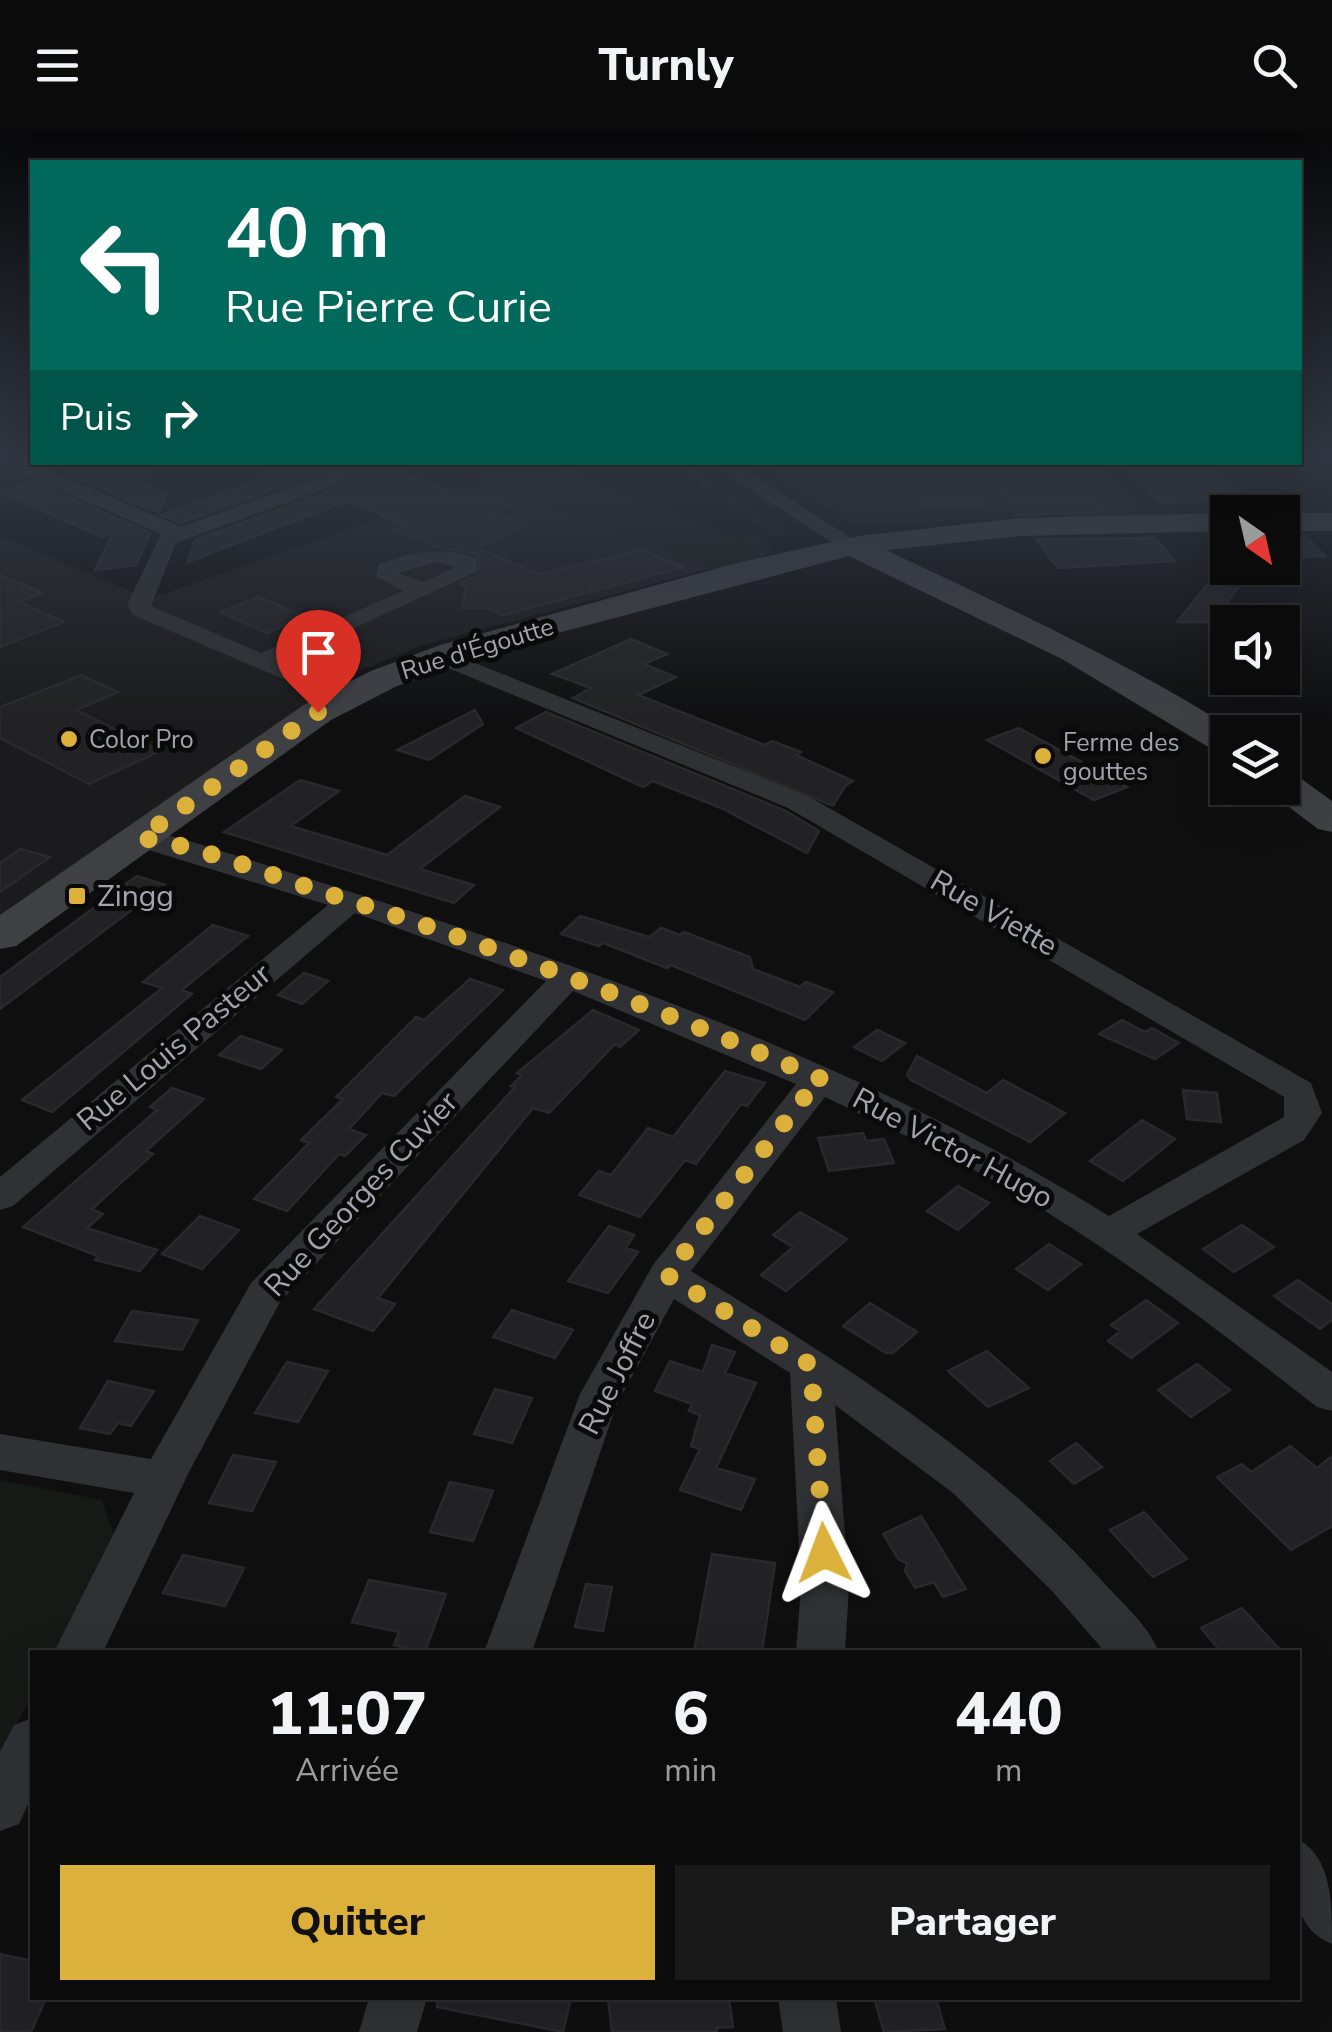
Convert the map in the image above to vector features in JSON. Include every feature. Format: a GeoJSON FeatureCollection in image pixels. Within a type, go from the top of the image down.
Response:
{"type":"FeatureCollection","features":[{"type":"Feature","properties":{"kind":"main road","name":"Rue d'Égoutte"},"geometry":{"type":"LineString","coordinates":[[0,936],[344,696],[440,656],[728,575],[853,546]]}},
{"type":"Feature","properties":{"kind":"main road"},"geometry":{"type":"LineString","coordinates":[[853,546],[1074,652],[1210,731]]}},
{"type":"Feature","properties":{"kind":"main road"},"geometry":{"type":"LineString","coordinates":[[1300,796],[1332,820]]}},
{"type":"Feature","properties":{"kind":"street"},"geometry":{"type":"LineString","coordinates":[[164,546],[139,605],[141,610],[344,696]]}},
{"type":"Feature","properties":{"kind":"street"},"geometry":{"type":"LineString","coordinates":[[265,660],[422,590]]}},
{"type":"Feature","properties":{"kind":"street","name":"Rue Viette"},"geometry":{"type":"LineString","coordinates":[[440,656],[798,802],[1299,1090],[1306,1106],[1304,1120],[1291,1132],[1108,1234]]}},
{"type":"Feature","properties":{"kind":"street","name":"Rue Victor Hugo"},"geometry":{"type":"LineString","coordinates":[[140,838],[351,901],[570,974],[824,1080],[1027,1183],[1184,1283],[1332,1394]]}},
{"type":"Feature","properties":{"kind":"street","name":"Rue Louis Pasteur"},"geometry":{"type":"LineString","coordinates":[[0,1197],[351,901]]}},
{"type":"Feature","properties":{"kind":"street","name":"Rue Georges Cuvier"},"geometry":{"type":"LineString","coordinates":[[79,1650],[265,1294],[570,974]]}},
{"type":"Feature","properties":{"kind":"street","name":"Rue Joffre"},"geometry":{"type":"LineString","coordinates":[[509,1650],[596,1406],[667,1275],[813,1086],[824,1080]]}},
{"type":"Feature","properties":{"kind":"street"},"geometry":{"type":"LineString","coordinates":[[667,1275],[811,1365],[969,1480],[1069,1578],[1133,1650]]}},
{"type":"Feature","properties":{"kind":"street"},"geometry":{"type":"LineString","coordinates":[[811,1365],[826,1587],[820,1650]]}},
{"type":"Feature","properties":{"kind":"street"},"geometry":{"type":"LineString","coordinates":[[0,1452],[166,1480]]}},
{"type":"Feature","properties":{"kind":"street"},"geometry":{"type":"LineString","coordinates":[[0,1806],[30,1750]]}},
{"type":"Feature","properties":{"kind":"street"},"geometry":{"type":"LineString","coordinates":[[1300,1869],[1332,1916]]}},
{"type":"Feature","properties":{"kind":"street"},"geometry":{"type":"LineString","coordinates":[[388,2032],[397,2000]]}},
{"type":"Feature","properties":{"kind":"street"},"geometry":{"type":"LineString","coordinates":[[807,2000],[812,2032]]}},
{"type":"Feature","properties":{"kind":"shaded area"},"geometry":{"type":"Polygon","coordinates":[[[0,546],[23,546],[149,599],[302,546],[656,546],[712,568],[420,646],[342,678],[0,916],[0,546]]]}},
{"type":"Feature","properties":{"kind":"shaded area"},"geometry":{"type":"Polygon","coordinates":[[[653,546],[774,547],[761,559],[715,570],[653,546]]]}},
{"type":"Feature","properties":{"kind":"shaded area"},"geometry":{"type":"Polygon","coordinates":[[[0,1480],[102,1500],[114,1536],[55,1650],[30,1650],[30,1698],[0,1757],[0,1480]]]}},
{"type":"Feature","properties":{"kind":"building"},"geometry":{"type":"Polygon","coordinates":[[[107,546],[144,546],[136,565],[95,570],[107,546]]]}},
{"type":"Feature","properties":{"kind":"building"},"geometry":{"type":"Polygon","coordinates":[[[193,546],[230,546],[188,562],[193,546]]]}},
{"type":"Feature","properties":{"kind":"building"},"geometry":{"type":"Polygon","coordinates":[[[435,546],[482,546],[477,548],[539,574],[642,550],[684,567],[503,615],[487,608],[462,608],[466,587],[459,584],[481,573],[477,554],[435,546]]]}},
{"type":"Feature","properties":{"kind":"building"},"geometry":{"type":"Polygon","coordinates":[[[1041,546],[1162,546],[1175,561],[1058,568],[1041,546]]]}},
{"type":"Feature","properties":{"kind":"building"},"geometry":{"type":"Polygon","coordinates":[[[1300,546],[1315,546],[1325,556],[1300,557],[1300,546]]]}},
{"type":"Feature","properties":{"kind":"building"},"geometry":{"type":"Polygon","coordinates":[[[0,575],[42,593],[19,602],[64,622],[0,647],[0,575]]]}},
{"type":"Feature","properties":{"kind":"building"},"geometry":{"type":"Polygon","coordinates":[[[1210,581],[1210,585],[1240,585],[1225,605],[1210,605],[1210,622],[1177,622],[1210,581]]]}},
{"type":"Feature","properties":{"kind":"building"},"geometry":{"type":"Polygon","coordinates":[[[258,597],[305,617],[267,633],[220,612],[258,597]]]}},
{"type":"Feature","properties":{"kind":"building"},"geometry":{"type":"Polygon","coordinates":[[[631,639],[667,654],[644,664],[676,677],[638,695],[765,745],[772,741],[801,752],[796,755],[853,781],[845,786],[833,806],[573,698],[591,688],[552,674],[631,639]]]}},
{"type":"Feature","properties":{"kind":"building","name":"Color Pro"},"geometry":{"type":"Polygon","coordinates":[[[81,675],[118,692],[76,710],[160,751],[89,784],[0,738],[0,707],[81,675]]]}},
{"type":"Feature","properties":{"kind":"building"},"geometry":{"type":"Polygon","coordinates":[[[475,710],[483,724],[429,760],[397,750],[475,710]]]}},
{"type":"Feature","properties":{"kind":"building"},"geometry":{"type":"Polygon","coordinates":[[[546,712],[786,811],[819,831],[807,853],[721,808],[653,781],[643,787],[516,728],[546,712]]]}},
{"type":"Feature","properties":{"kind":"building","name":"Ferme des gouttes"},"geometry":{"type":"Polygon","coordinates":[[[1019,728],[1127,787],[1094,800],[987,740],[1019,728]]]}},
{"type":"Feature","properties":{"kind":"building"},"geometry":{"type":"Polygon","coordinates":[[[300,780],[339,791],[291,826],[387,855],[465,796],[500,807],[420,869],[474,885],[454,903],[224,832],[300,780]]]}},
{"type":"Feature","properties":{"kind":"building"},"geometry":{"type":"Polygon","coordinates":[[[20,849],[50,857],[0,892],[0,863],[20,849]]]}},
{"type":"Feature","properties":{"kind":"building"},"geometry":{"type":"Polygon","coordinates":[[[137,876],[165,885],[0,1009],[0,977],[137,876]]]}},
{"type":"Feature","properties":{"kind":"building"},"geometry":{"type":"Polygon","coordinates":[[[580,916],[649,937],[661,928],[680,935],[684,932],[750,957],[753,969],[800,987],[806,982],[833,992],[805,1020],[671,965],[667,968],[603,943],[599,946],[561,934],[580,916]]]}},
{"type":"Feature","properties":{"kind":"building"},"geometry":{"type":"Polygon","coordinates":[[[213,925],[248,936],[182,990],[192,994],[52,1112],[22,1100],[162,988],[143,982],[213,925]]]}},
{"type":"Feature","properties":{"kind":"building"},"geometry":{"type":"Polygon","coordinates":[[[304,973],[328,981],[302,1004],[278,995],[304,973]]]}},
{"type":"Feature","properties":{"kind":"building"},"geometry":{"type":"Polygon","coordinates":[[[470,979],[503,990],[394,1096],[382,1093],[349,1129],[366,1135],[345,1156],[339,1154],[287,1211],[254,1199],[309,1143],[301,1140],[343,1099],[336,1097],[416,1017],[424,1020],[470,979]]]}},
{"type":"Feature","properties":{"kind":"building"},"geometry":{"type":"Polygon","coordinates":[[[593,1010],[639,1030],[620,1047],[615,1044],[549,1113],[533,1108],[378,1298],[395,1304],[373,1331],[314,1309],[515,1087],[511,1086],[522,1075],[517,1073],[593,1010]]]}},
{"type":"Feature","properties":{"kind":"building"},"geometry":{"type":"Polygon","coordinates":[[[1122,1020],[1145,1032],[1152,1028],[1179,1043],[1155,1059],[1099,1034],[1122,1020]]]}},
{"type":"Feature","properties":{"kind":"building"},"geometry":{"type":"Polygon","coordinates":[[[877,1030],[905,1043],[882,1061],[854,1047],[877,1030]]]}},
{"type":"Feature","properties":{"kind":"building"},"geometry":{"type":"Polygon","coordinates":[[[241,1036],[282,1050],[261,1069],[219,1055],[241,1036]]]}},
{"type":"Feature","properties":{"kind":"building"},"geometry":{"type":"Polygon","coordinates":[[[917,1056],[987,1093],[1003,1080],[1065,1113],[1030,1142],[911,1080],[907,1075],[917,1056]]]}},
{"type":"Feature","properties":{"kind":"building"},"geometry":{"type":"Polygon","coordinates":[[[725,1071],[765,1083],[747,1106],[741,1104],[696,1164],[685,1160],[640,1217],[579,1195],[599,1171],[611,1175],[648,1128],[673,1137],[725,1071]]]}},
{"type":"Feature","properties":{"kind":"building"},"geometry":{"type":"Polygon","coordinates":[[[172,1088],[204,1099],[146,1151],[153,1154],[92,1209],[103,1214],[87,1228],[157,1250],[140,1271],[95,1260],[98,1256],[23,1227],[157,1110],[150,1107],[172,1088]]]}},
{"type":"Feature","properties":{"kind":"building"},"geometry":{"type":"Polygon","coordinates":[[[1183,1090],[1217,1093],[1221,1122],[1187,1119],[1183,1090]]]}},
{"type":"Feature","properties":{"kind":"building"},"geometry":{"type":"Polygon","coordinates":[[[1142,1120],[1175,1139],[1123,1181],[1090,1161],[1142,1120]]]}},
{"type":"Feature","properties":{"kind":"building"},"geometry":{"type":"Polygon","coordinates":[[[863,1133],[866,1141],[884,1139],[894,1163],[829,1171],[818,1138],[863,1133]]]}},
{"type":"Feature","properties":{"kind":"building"},"geometry":{"type":"Polygon","coordinates":[[[958,1186],[989,1203],[958,1230],[927,1211],[958,1186]]]}},
{"type":"Feature","properties":{"kind":"building"},"geometry":{"type":"Polygon","coordinates":[[[800,1212],[847,1239],[786,1291],[761,1275],[793,1247],[773,1235],[800,1212]]]}},
{"type":"Feature","properties":{"kind":"building"},"geometry":{"type":"Polygon","coordinates":[[[200,1216],[239,1230],[202,1269],[162,1254],[200,1216]]]}},
{"type":"Feature","properties":{"kind":"building"},"geometry":{"type":"Polygon","coordinates":[[[1242,1225],[1274,1247],[1234,1272],[1203,1249],[1242,1225]]]}},
{"type":"Feature","properties":{"kind":"building"},"geometry":{"type":"Polygon","coordinates":[[[609,1226],[634,1235],[626,1248],[638,1252],[608,1293],[568,1281],[609,1226]]]}},
{"type":"Feature","properties":{"kind":"building"},"geometry":{"type":"Polygon","coordinates":[[[1049,1244],[1081,1264],[1048,1290],[1016,1269],[1049,1244]]]}},
{"type":"Feature","properties":{"kind":"building"},"geometry":{"type":"Polygon","coordinates":[[[1298,1280],[1332,1304],[1332,1320],[1320,1329],[1274,1296],[1298,1280]]]}},
{"type":"Feature","properties":{"kind":"building"},"geometry":{"type":"Polygon","coordinates":[[[1146,1300],[1178,1323],[1131,1358],[1108,1341],[1120,1331],[1111,1325],[1146,1300]]]}},
{"type":"Feature","properties":{"kind":"building"},"geometry":{"type":"Polygon","coordinates":[[[870,1303],[917,1332],[893,1353],[886,1353],[843,1326],[870,1303]]]}},
{"type":"Feature","properties":{"kind":"building"},"geometry":{"type":"Polygon","coordinates":[[[512,1310],[573,1330],[555,1358],[493,1337],[512,1310]]]}},
{"type":"Feature","properties":{"kind":"building"},"geometry":{"type":"Polygon","coordinates":[[[132,1311],[198,1320],[182,1350],[115,1341],[132,1311]]]}},
{"type":"Feature","properties":{"kind":"building"},"geometry":{"type":"Polygon","coordinates":[[[712,1345],[735,1352],[725,1373],[756,1383],[716,1468],[755,1479],[741,1510],[680,1490],[700,1449],[691,1446],[700,1415],[689,1411],[692,1404],[655,1391],[670,1361],[703,1372],[712,1345]]]}},
{"type":"Feature","properties":{"kind":"building"},"geometry":{"type":"Polygon","coordinates":[[[987,1351],[1029,1388],[988,1407],[948,1371],[987,1351]]]}},
{"type":"Feature","properties":{"kind":"building"},"geometry":{"type":"Polygon","coordinates":[[[287,1362],[328,1371],[298,1422],[255,1413],[287,1362]]]}},
{"type":"Feature","properties":{"kind":"building"},"geometry":{"type":"Polygon","coordinates":[[[1197,1364],[1230,1390],[1191,1417],[1158,1390],[1197,1364]]]}},
{"type":"Feature","properties":{"kind":"building"},"geometry":{"type":"Polygon","coordinates":[[[108,1381],[154,1391],[131,1426],[118,1423],[110,1434],[80,1428],[108,1381]]]}},
{"type":"Feature","properties":{"kind":"building"},"geometry":{"type":"Polygon","coordinates":[[[495,1389],[532,1398],[512,1443],[474,1434],[495,1389]]]}},
{"type":"Feature","properties":{"kind":"building"},"geometry":{"type":"Polygon","coordinates":[[[1076,1443],[1102,1467],[1074,1484],[1050,1461],[1076,1443]]]}},
{"type":"Feature","properties":{"kind":"building"},"geometry":{"type":"Polygon","coordinates":[[[1290,1446],[1317,1468],[1332,1456],[1332,1526],[1291,1550],[1217,1477],[1242,1464],[1251,1472],[1290,1446]]]}},
{"type":"Feature","properties":{"kind":"building"},"geometry":{"type":"Polygon","coordinates":[[[233,1455],[276,1462],[252,1511],[209,1503],[233,1455]]]}},
{"type":"Feature","properties":{"kind":"building"},"geometry":{"type":"Polygon","coordinates":[[[450,1482],[493,1491],[473,1541],[430,1532],[450,1482]]]}},
{"type":"Feature","properties":{"kind":"building"},"geometry":{"type":"Polygon","coordinates":[[[1144,1512],[1187,1559],[1153,1577],[1110,1530],[1144,1512]]]}},
{"type":"Feature","properties":{"kind":"building"},"geometry":{"type":"Polygon","coordinates":[[[921,1516],[966,1589],[943,1597],[934,1582],[915,1588],[905,1571],[907,1563],[899,1560],[883,1534],[921,1516]]]}},
{"type":"Feature","properties":{"kind":"building"},"geometry":{"type":"Polygon","coordinates":[[[712,1554],[775,1563],[762,1650],[694,1650],[712,1554]]]}},
{"type":"Feature","properties":{"kind":"building"},"geometry":{"type":"Polygon","coordinates":[[[183,1555],[244,1568],[225,1606],[163,1593],[183,1555]]]}},
{"type":"Feature","properties":{"kind":"building"},"geometry":{"type":"Polygon","coordinates":[[[369,1580],[446,1594],[426,1650],[394,1645],[399,1632],[352,1622],[369,1580]]]}},
{"type":"Feature","properties":{"kind":"building"},"geometry":{"type":"Polygon","coordinates":[[[586,1584],[612,1587],[603,1631],[575,1627],[586,1584]]]}},
{"type":"Feature","properties":{"kind":"building"},"geometry":{"type":"Polygon","coordinates":[[[1242,1608],[1280,1650],[1219,1650],[1201,1628],[1242,1608]]]}},
{"type":"Feature","properties":{"kind":"building"},"geometry":{"type":"Polygon","coordinates":[[[0,1954],[30,1961],[30,2000],[45,2000],[31,2032],[0,2032],[0,1954]]]}},
{"type":"Feature","properties":{"kind":"building"},"geometry":{"type":"Polygon","coordinates":[[[438,2000],[571,2000],[563,2032],[437,2007],[438,2000]]]}},
{"type":"Feature","properties":{"kind":"building"},"geometry":{"type":"Polygon","coordinates":[[[608,2000],[729,2000],[733,2027],[716,2028],[717,2032],[612,2032],[608,2000]]]}},
{"type":"Feature","properties":{"kind":"building"},"geometry":{"type":"Polygon","coordinates":[[[875,2000],[937,2000],[945,2029],[884,2032],[875,2000]]]}},
{"type":"Feature","properties":{"kind":"place","name":"Color Pro"},"geometry":{"type":"Point","coordinates":[69,739]}},
{"type":"Feature","properties":{"kind":"place","name":"Ferme des gouttes"},"geometry":{"type":"Point","coordinates":[1043,756]}},
{"type":"Feature","properties":{"kind":"place","name":"Zingg"},"geometry":{"type":"Point","coordinates":[77,896]}},
{"type":"Feature","properties":{"kind":"route"},"geometry":{"type":"LineString","coordinates":[[318,712],[140,838],[392,913],[537,962],[676,1015],[824,1080],[813,1086],[667,1275],[811,1365],[824,1553]]}}]}
